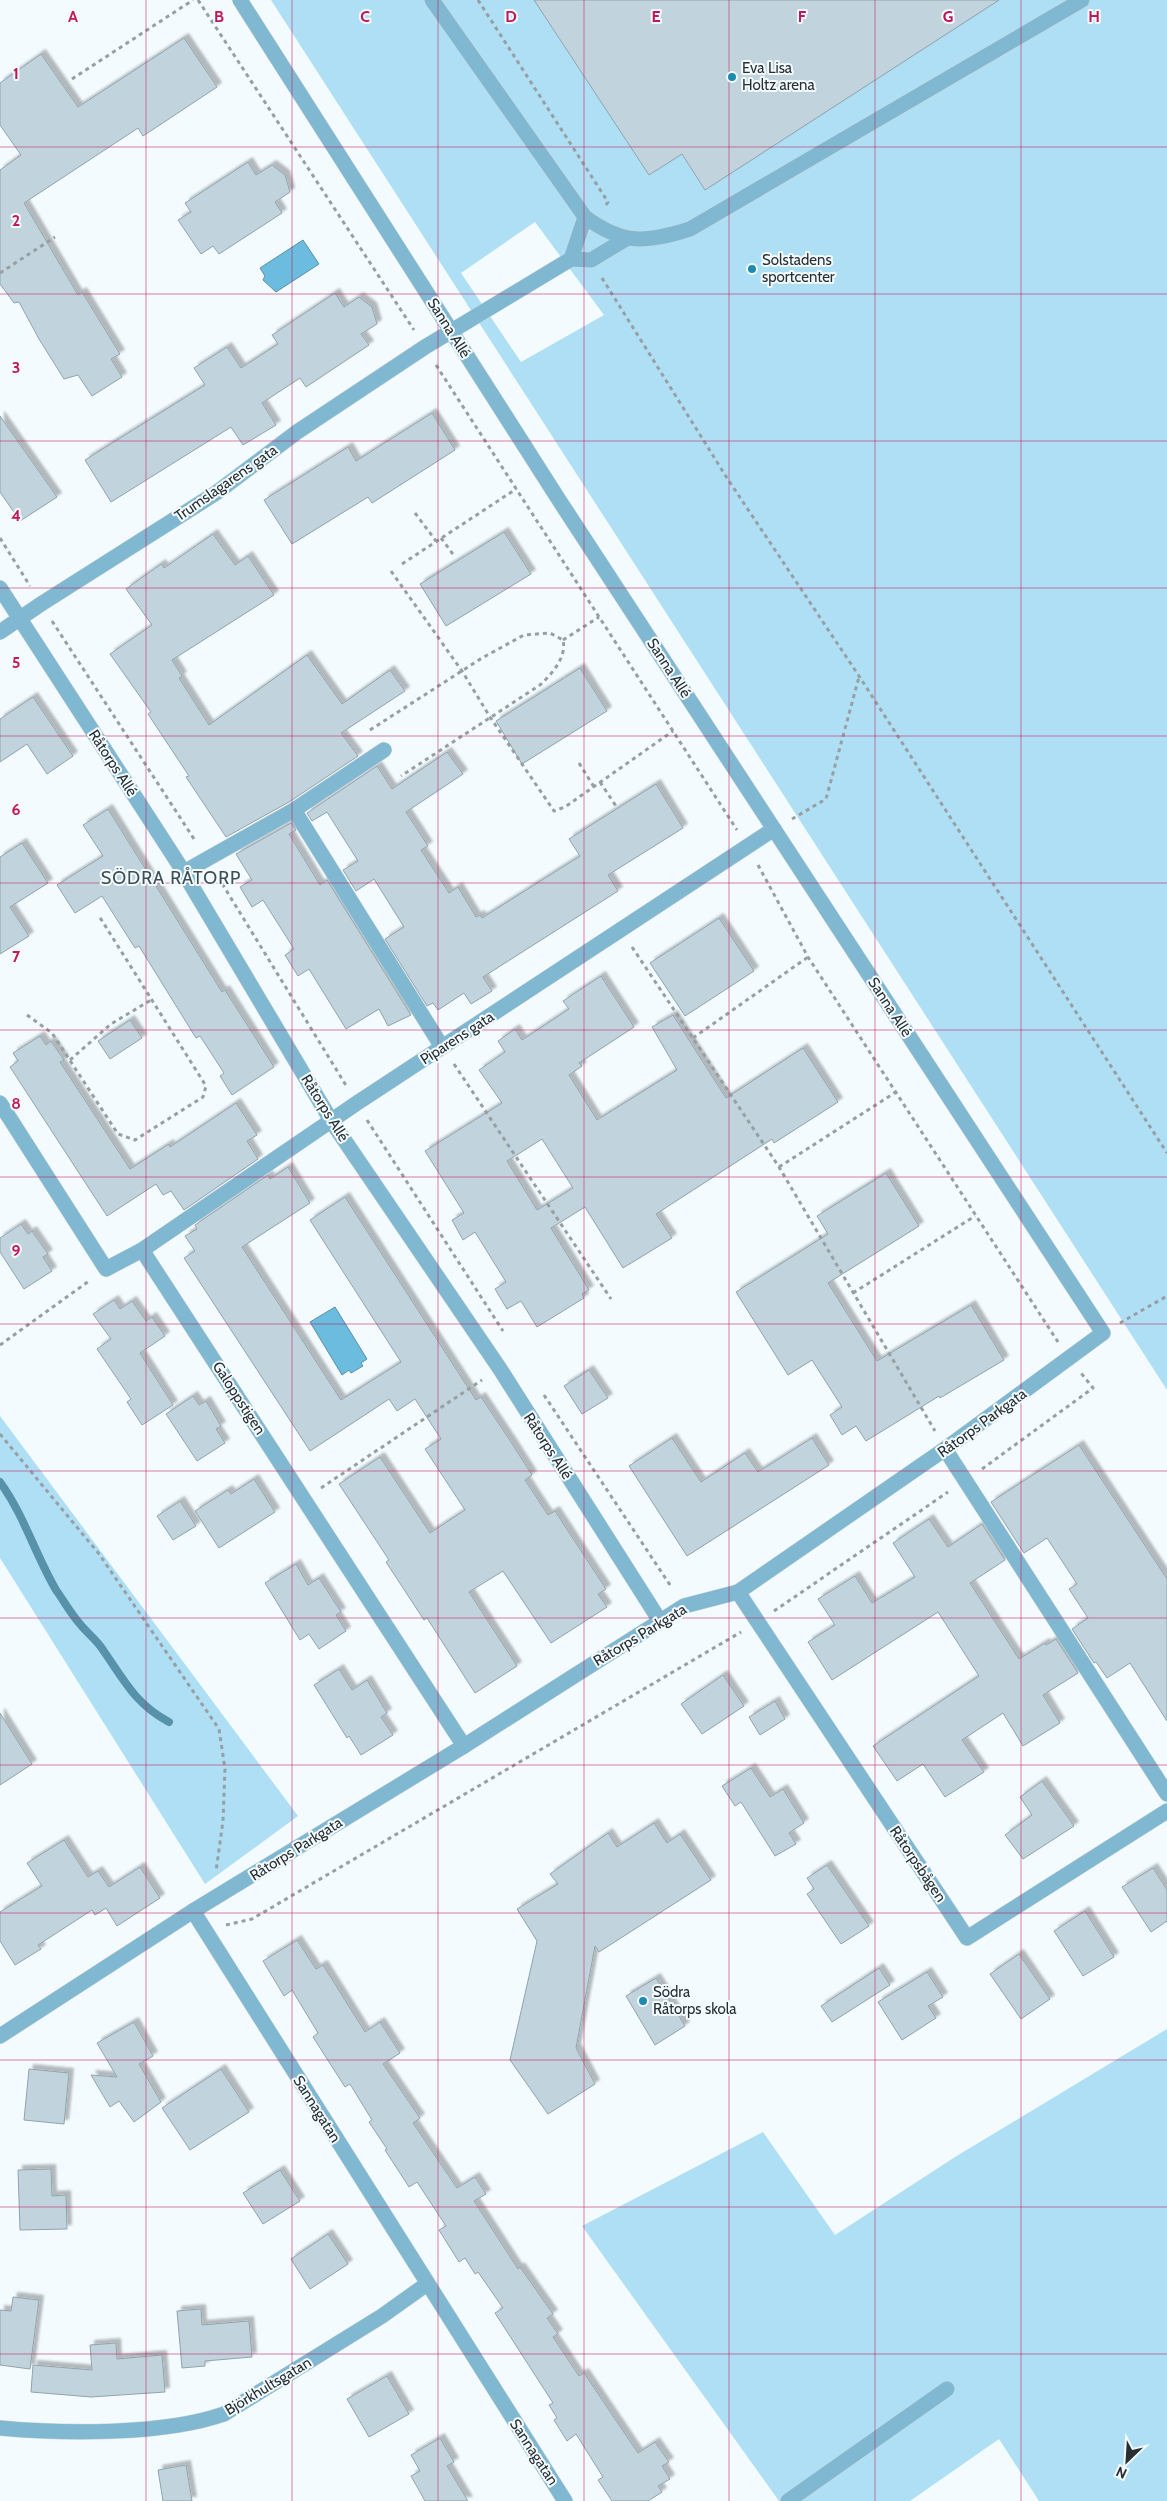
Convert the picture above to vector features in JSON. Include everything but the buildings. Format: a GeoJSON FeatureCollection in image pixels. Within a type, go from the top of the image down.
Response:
{"type":"FeatureCollection","features":[{"type":"Feature","properties":{"kind":"street","name":"Sanna Allé"},"geometry":{"type":"LineString","coordinates":[[240,0],[559,500],[1103,1333]]}},
{"type":"Feature","properties":{"kind":"street"},"geometry":{"type":"LineString","coordinates":[[432,0],[590,221],[626,239],[660,238],[690,229],[1082,0]]}},
{"type":"Feature","properties":{"kind":"street"},"geometry":{"type":"LineString","coordinates":[[590,221],[572,259],[591,260],[626,239]]}},
{"type":"Feature","properties":{"kind":"street","name":"Trumslagarens gata"},"geometry":{"type":"LineString","coordinates":[[0,632],[216,493],[297,432],[451,330],[572,259]]}},
{"type":"Feature","properties":{"kind":"street","name":"Råtorps Allé"},"geometry":{"type":"LineString","coordinates":[[0,588],[184,872],[332,1122],[500,1369],[660,1621]]}},
{"type":"Feature","properties":{"kind":"street"},"geometry":{"type":"LineString","coordinates":[[184,872],[294,810],[384,750]]}},
{"type":"Feature","properties":{"kind":"street"},"geometry":{"type":"LineString","coordinates":[[294,810],[442,1047]]}},
{"type":"Feature","properties":{"kind":"street","name":"Piparens gata"},"geometry":{"type":"LineString","coordinates":[[142,1250],[442,1047],[538,986],[620,929],[774,829]]}},
{"type":"Feature","properties":{"kind":"street"},"geometry":{"type":"LineString","coordinates":[[0,1103],[106,1269],[142,1250]]}},
{"type":"Feature","properties":{"kind":"street","name":"Galoppstigen"},"geometry":{"type":"LineString","coordinates":[[142,1250],[464,1746]]}},
{"type":"Feature","properties":{"kind":"street","name":"Råtorps Parkgata"},"geometry":{"type":"LineString","coordinates":[[193,1911],[212,1902],[464,1746],[684,1606],[738,1592],[945,1449],[1103,1333]]}},
{"type":"Feature","properties":{"kind":"street"},"geometry":{"type":"LineString","coordinates":[[945,1449],[1167,1794]]}},
{"type":"Feature","properties":{"kind":"street","name":"Råtorpsbågen"},"geometry":{"type":"LineString","coordinates":[[738,1592],[967,1938],[1167,1811]]}},
{"type":"Feature","properties":{"kind":"street"},"geometry":{"type":"LineString","coordinates":[[0,2036],[193,1911]]}},
{"type":"Feature","properties":{"kind":"street","name":"Sannagatan"},"geometry":{"type":"LineString","coordinates":[[193,1911],[565,2501]]}},
{"type":"Feature","properties":{"kind":"street","name":"Björkhultsgatan"},"geometry":{"type":"LineString","coordinates":[[0,2428],[98,2430],[174,2427],[200,2422],[224,2414],[382,2316],[427,2284]]}},
{"type":"Feature","properties":{"kind":"street"},"geometry":{"type":"LineString","coordinates":[[788,2501],[947,2389]]}},
{"type":"Feature","properties":{"kind":"path"},"geometry":{"type":"LineString","coordinates":[[72,79],[193,0]]}},
{"type":"Feature","properties":{"kind":"path"},"geometry":{"type":"LineString","coordinates":[[198,0],[747,845],[808,957],[975,1216],[1070,1359],[1093,1388],[966,1480],[757,1622],[252,1919],[205,1930]]}},
{"type":"Feature","properties":{"kind":"path"},"geometry":{"type":"LineString","coordinates":[[478,0],[608,202],[590,221]]}},
{"type":"Feature","properties":{"kind":"path"},"geometry":{"type":"LineString","coordinates":[[0,273],[55,237]]}},
{"type":"Feature","properties":{"kind":"path"},"geometry":{"type":"LineString","coordinates":[[591,260],[726,478],[859,676],[1167,1153]]}},
{"type":"Feature","properties":{"kind":"path"},"geometry":{"type":"LineString","coordinates":[[402,564],[516,489]]}},
{"type":"Feature","properties":{"kind":"path"},"geometry":{"type":"LineString","coordinates":[[415,513],[436,541]]}},
{"type":"Feature","properties":{"kind":"path"},"geometry":{"type":"LineString","coordinates":[[0,538],[207,858],[357,1104],[503,1332]]}},
{"type":"Feature","properties":{"kind":"path"},"geometry":{"type":"LineString","coordinates":[[441,538],[455,557]]}},
{"type":"Feature","properties":{"kind":"path"},"geometry":{"type":"LineString","coordinates":[[391,571],[462,671],[490,717],[554,811],[565,807],[673,731]]}},
{"type":"Feature","properties":{"kind":"path"},"geometry":{"type":"LineString","coordinates":[[563,640],[600,617]]}},
{"type":"Feature","properties":{"kind":"path"},"geometry":{"type":"LineString","coordinates":[[370,730],[462,671],[524,635],[550,634],[563,640]]}},
{"type":"Feature","properties":{"kind":"path"},"geometry":{"type":"LineString","coordinates":[[400,776],[550,676],[563,652],[563,640]]}},
{"type":"Feature","properties":{"kind":"path"},"geometry":{"type":"LineString","coordinates":[[774,829],[826,799],[859,676]]}},
{"type":"Feature","properties":{"kind":"path"},"geometry":{"type":"LineString","coordinates":[[580,763],[594,786]]}},
{"type":"Feature","properties":{"kind":"path"},"geometry":{"type":"LineString","coordinates":[[600,782],[616,806]]}},
{"type":"Feature","properties":{"kind":"path"},"geometry":{"type":"LineString","coordinates":[[27,1015],[52,1033],[118,1134],[135,1140],[203,1097],[206,1086],[99,916]]}},
{"type":"Feature","properties":{"kind":"path"},"geometry":{"type":"LineString","coordinates":[[620,929],[779,1166],[945,1449]]}},
{"type":"Feature","properties":{"kind":"path"},"geometry":{"type":"LineString","coordinates":[[693,1038],[808,957]]}},
{"type":"Feature","properties":{"kind":"path"},"geometry":{"type":"LineString","coordinates":[[69,1060],[110,1024],[151,1000]]}},
{"type":"Feature","properties":{"kind":"path"},"geometry":{"type":"LineString","coordinates":[[442,1047],[611,1299]]}},
{"type":"Feature","properties":{"kind":"path"},"geometry":{"type":"LineString","coordinates":[[779,1166],[896,1091]]}},
{"type":"Feature","properties":{"kind":"path"},"geometry":{"type":"LineString","coordinates":[[853,1293],[975,1216]]}},
{"type":"Feature","properties":{"kind":"path"},"geometry":{"type":"LineString","coordinates":[[0,1345],[106,1269]]}},
{"type":"Feature","properties":{"kind":"path"},"geometry":{"type":"LineString","coordinates":[[1103,1333],[1167,1296]]}},
{"type":"Feature","properties":{"kind":"path"},"geometry":{"type":"LineString","coordinates":[[305,1499],[500,1369]]}},
{"type":"Feature","properties":{"kind":"path"},"geometry":{"type":"LineString","coordinates":[[541,1390],[684,1606]]}},
{"type":"Feature","properties":{"kind":"path"},"geometry":{"type":"LineString","coordinates":[[0,1434],[99,1554],[219,1729],[225,1769],[223,1821],[212,1902]]}},
{"type":"Feature","properties":{"kind":"shaded area"},"geometry":{"type":"Polygon","coordinates":[[[271,0],[1167,0],[1167,1390],[271,0]],[[535,222],[461,273],[521,362],[604,315],[535,222]]]}},
{"type":"Feature","properties":{"kind":"shaded area"},"geometry":{"type":"Polygon","coordinates":[[[303,240],[319,264],[276,292],[263,280],[265,276],[260,268],[303,240]]]}},
{"type":"Feature","properties":{"kind":"shaded area"},"geometry":{"type":"Polygon","coordinates":[[[335,1307],[367,1359],[361,1363],[363,1366],[351,1373],[349,1370],[342,1375],[310,1322],[335,1307]]]}},
{"type":"Feature","properties":{"kind":"shaded area"},"geometry":{"type":"Polygon","coordinates":[[[0,1416],[298,1816],[205,1884],[0,1558],[0,1416]]]}},
{"type":"Feature","properties":{"kind":"shaded area"},"geometry":{"type":"Polygon","coordinates":[[[1167,2029],[1167,2501],[1039,2501],[999,2439],[910,2501],[779,2501],[582,2226],[763,2132],[835,2235],[955,2157],[1167,2029]]]}},
{"type":"Feature","properties":{"kind":"waterway"},"geometry":{"type":"LineString","coordinates":[[0,1482],[16,1508],[56,1590],[71,1612],[101,1646],[124,1681],[139,1699],[157,1715],[169,1722]]}},
{"type":"Feature","properties":{"kind":"place","name":"Eva Lisa Holtz arena"},"geometry":{"type":"Point","coordinates":[732,77]}},
{"type":"Feature","properties":{"kind":"place","name":"Solstadens sportcenter"},"geometry":{"type":"Point","coordinates":[752,269]}},
{"type":"Feature","properties":{"kind":"place","name":"Södra Råtorps skola"},"geometry":{"type":"Point","coordinates":[643,2001]}},
{"type":"Feature","properties":{"kind":"district","name":"SÖDRA RÅTORP"},"geometry":{"type":"Point","coordinates":[171,878]}}]}
